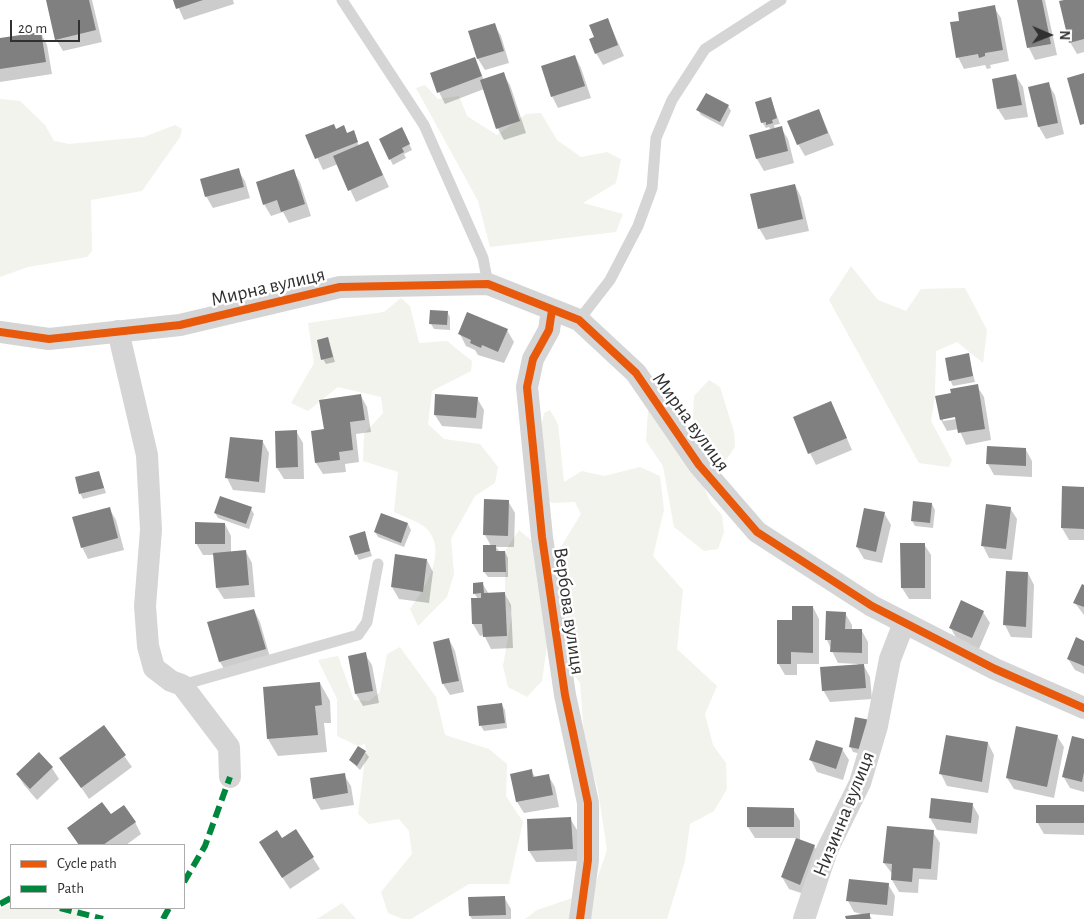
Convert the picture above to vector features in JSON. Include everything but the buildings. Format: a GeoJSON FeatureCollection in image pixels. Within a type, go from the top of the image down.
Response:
{"type":"FeatureCollection","features":[{"type":"Feature","properties":{"kind":"street","name":"Мирна вулиця"},"geometry":{"type":"LineString","coordinates":[[0,332],[49,339],[180,325],[340,287],[488,284],[579,320],[636,373],[699,465],[756,532],[872,606],[995,669],[1084,708]]}},
{"type":"Feature","properties":{"kind":"street","name":"Вербова вулиця"},"geometry":{"type":"LineString","coordinates":[[552,310],[549,330],[533,359],[526,388],[531,450],[543,546],[565,695],[588,803],[588,860],[580,919]]}},
{"type":"Feature","properties":{"kind":"street"},"geometry":{"type":"LineString","coordinates":[[118,331],[147,455],[150,530],[144,606],[148,646],[154,668],[171,681],[182,685],[228,747],[230,777]]}},
{"type":"Feature","properties":{"kind":"street","name":"Низинна вулиця"},"geometry":{"type":"LineString","coordinates":[[804,919],[826,850],[860,784],[877,726],[890,659],[904,623]]}},
{"type":"Feature","properties":{"kind":"lane"},"geometry":{"type":"LineString","coordinates":[[342,0],[424,125],[483,258],[488,284]]}},
{"type":"Feature","properties":{"kind":"lane"},"geometry":{"type":"LineString","coordinates":[[579,320],[610,280],[638,226],[652,188],[656,138],[672,100],[705,49],[782,0]]}},
{"type":"Feature","properties":{"kind":"lane"},"geometry":{"type":"LineString","coordinates":[[182,685],[358,635],[367,622],[378,564]]}},
{"type":"Feature","properties":{"kind":"shaded area"},"geometry":{"type":"Polygon","coordinates":[[[425,85],[438,99],[459,96],[467,116],[497,135],[526,114],[541,113],[557,140],[581,157],[607,152],[621,159],[616,183],[583,203],[623,214],[616,232],[490,247],[478,201],[416,88],[425,85]]]}},
{"type":"Feature","properties":{"kind":"shaded area"},"geometry":{"type":"Polygon","coordinates":[[[0,99],[20,101],[45,125],[54,141],[69,144],[144,137],[175,125],[182,129],[180,137],[142,191],[91,200],[92,251],[87,257],[28,267],[0,277],[0,99]]]}},
{"type":"Feature","properties":{"kind":"shaded area"},"geometry":{"type":"Polygon","coordinates":[[[851,266],[878,300],[906,311],[921,289],[965,288],[987,330],[983,363],[957,342],[936,351],[935,396],[931,421],[952,460],[949,467],[919,463],[829,300],[851,266]]]}},
{"type":"Feature","properties":{"kind":"shaded area"},"geometry":{"type":"Polygon","coordinates":[[[401,298],[410,306],[419,343],[447,341],[472,361],[471,371],[432,391],[428,424],[444,439],[480,444],[498,467],[495,483],[475,496],[451,539],[454,574],[447,597],[418,626],[410,609],[428,580],[435,558],[435,547],[433,537],[426,528],[394,512],[398,472],[363,461],[364,434],[383,413],[381,397],[338,387],[308,411],[291,403],[314,363],[308,323],[384,312],[401,298]]]}},
{"type":"Feature","properties":{"kind":"shaded area"},"geometry":{"type":"Polygon","coordinates":[[[709,380],[720,387],[734,432],[735,447],[726,460],[711,457],[693,419],[694,396],[709,380]]]}},
{"type":"Feature","properties":{"kind":"shaded area"},"geometry":{"type":"Polygon","coordinates":[[[550,410],[558,424],[564,482],[582,471],[604,476],[640,467],[660,476],[664,510],[653,556],[683,590],[677,649],[717,686],[705,714],[713,745],[726,763],[727,789],[714,811],[690,824],[685,861],[667,919],[525,919],[537,910],[593,891],[607,850],[598,790],[585,746],[580,683],[566,664],[559,550],[581,514],[575,502],[552,503],[545,498],[541,428],[544,413],[550,410]]]}},
{"type":"Feature","properties":{"kind":"shaded area"},"geometry":{"type":"Polygon","coordinates":[[[648,411],[664,414],[683,440],[711,503],[722,515],[724,532],[718,549],[704,551],[674,527],[663,466],[646,441],[648,411]]]}},
{"type":"Feature","properties":{"kind":"shaded area"},"geometry":{"type":"Polygon","coordinates":[[[519,530],[532,541],[550,624],[542,681],[527,697],[508,687],[503,666],[512,614],[505,592],[505,551],[519,530]]]}},
{"type":"Feature","properties":{"kind":"shaded area"},"geometry":{"type":"Polygon","coordinates":[[[400,647],[436,697],[445,735],[489,749],[507,764],[506,796],[523,822],[509,884],[469,884],[411,919],[403,919],[388,913],[381,892],[412,854],[409,831],[399,819],[369,824],[358,814],[366,751],[365,744],[358,746],[337,736],[337,699],[318,660],[338,656],[354,700],[369,701],[380,692],[387,654],[400,647]]]}},
{"type":"Feature","properties":{"kind":"shaded area"},"geometry":{"type":"Polygon","coordinates":[[[342,903],[356,919],[317,919],[342,903]]]}},
{"type":"Feature","properties":{"kind":"shaded area"},"geometry":{"type":"Polygon","coordinates":[[[10,904],[10,909],[81,909],[82,919],[0,919],[0,909],[10,904]]]}},
{"type":"Feature","properties":{"kind":"marked path"},"geometry":{"type":"LineString","coordinates":[[185,880],[205,846],[230,777]]}},
{"type":"Feature","properties":{"kind":"marked path"},"geometry":{"type":"LineString","coordinates":[[0,904],[10,899]]}},
{"type":"Feature","properties":{"kind":"marked path"},"geometry":{"type":"LineString","coordinates":[[64,909],[103,919]]}},
{"type":"Feature","properties":{"kind":"marked path"},"geometry":{"type":"LineString","coordinates":[[163,919],[168,909]]}},
{"type":"Feature","properties":{"kind":"cycle path"},"geometry":{"type":"LineString","coordinates":[[0,332],[49,339],[180,325],[340,287],[488,284],[579,320],[636,373],[699,465],[757,532],[872,606],[995,669],[1084,708]]}},
{"type":"Feature","properties":{"kind":"cycle path"},"geometry":{"type":"LineString","coordinates":[[552,310],[549,330],[533,359],[527,387],[542,537],[565,695],[588,803],[588,860],[580,919]]}}]}
